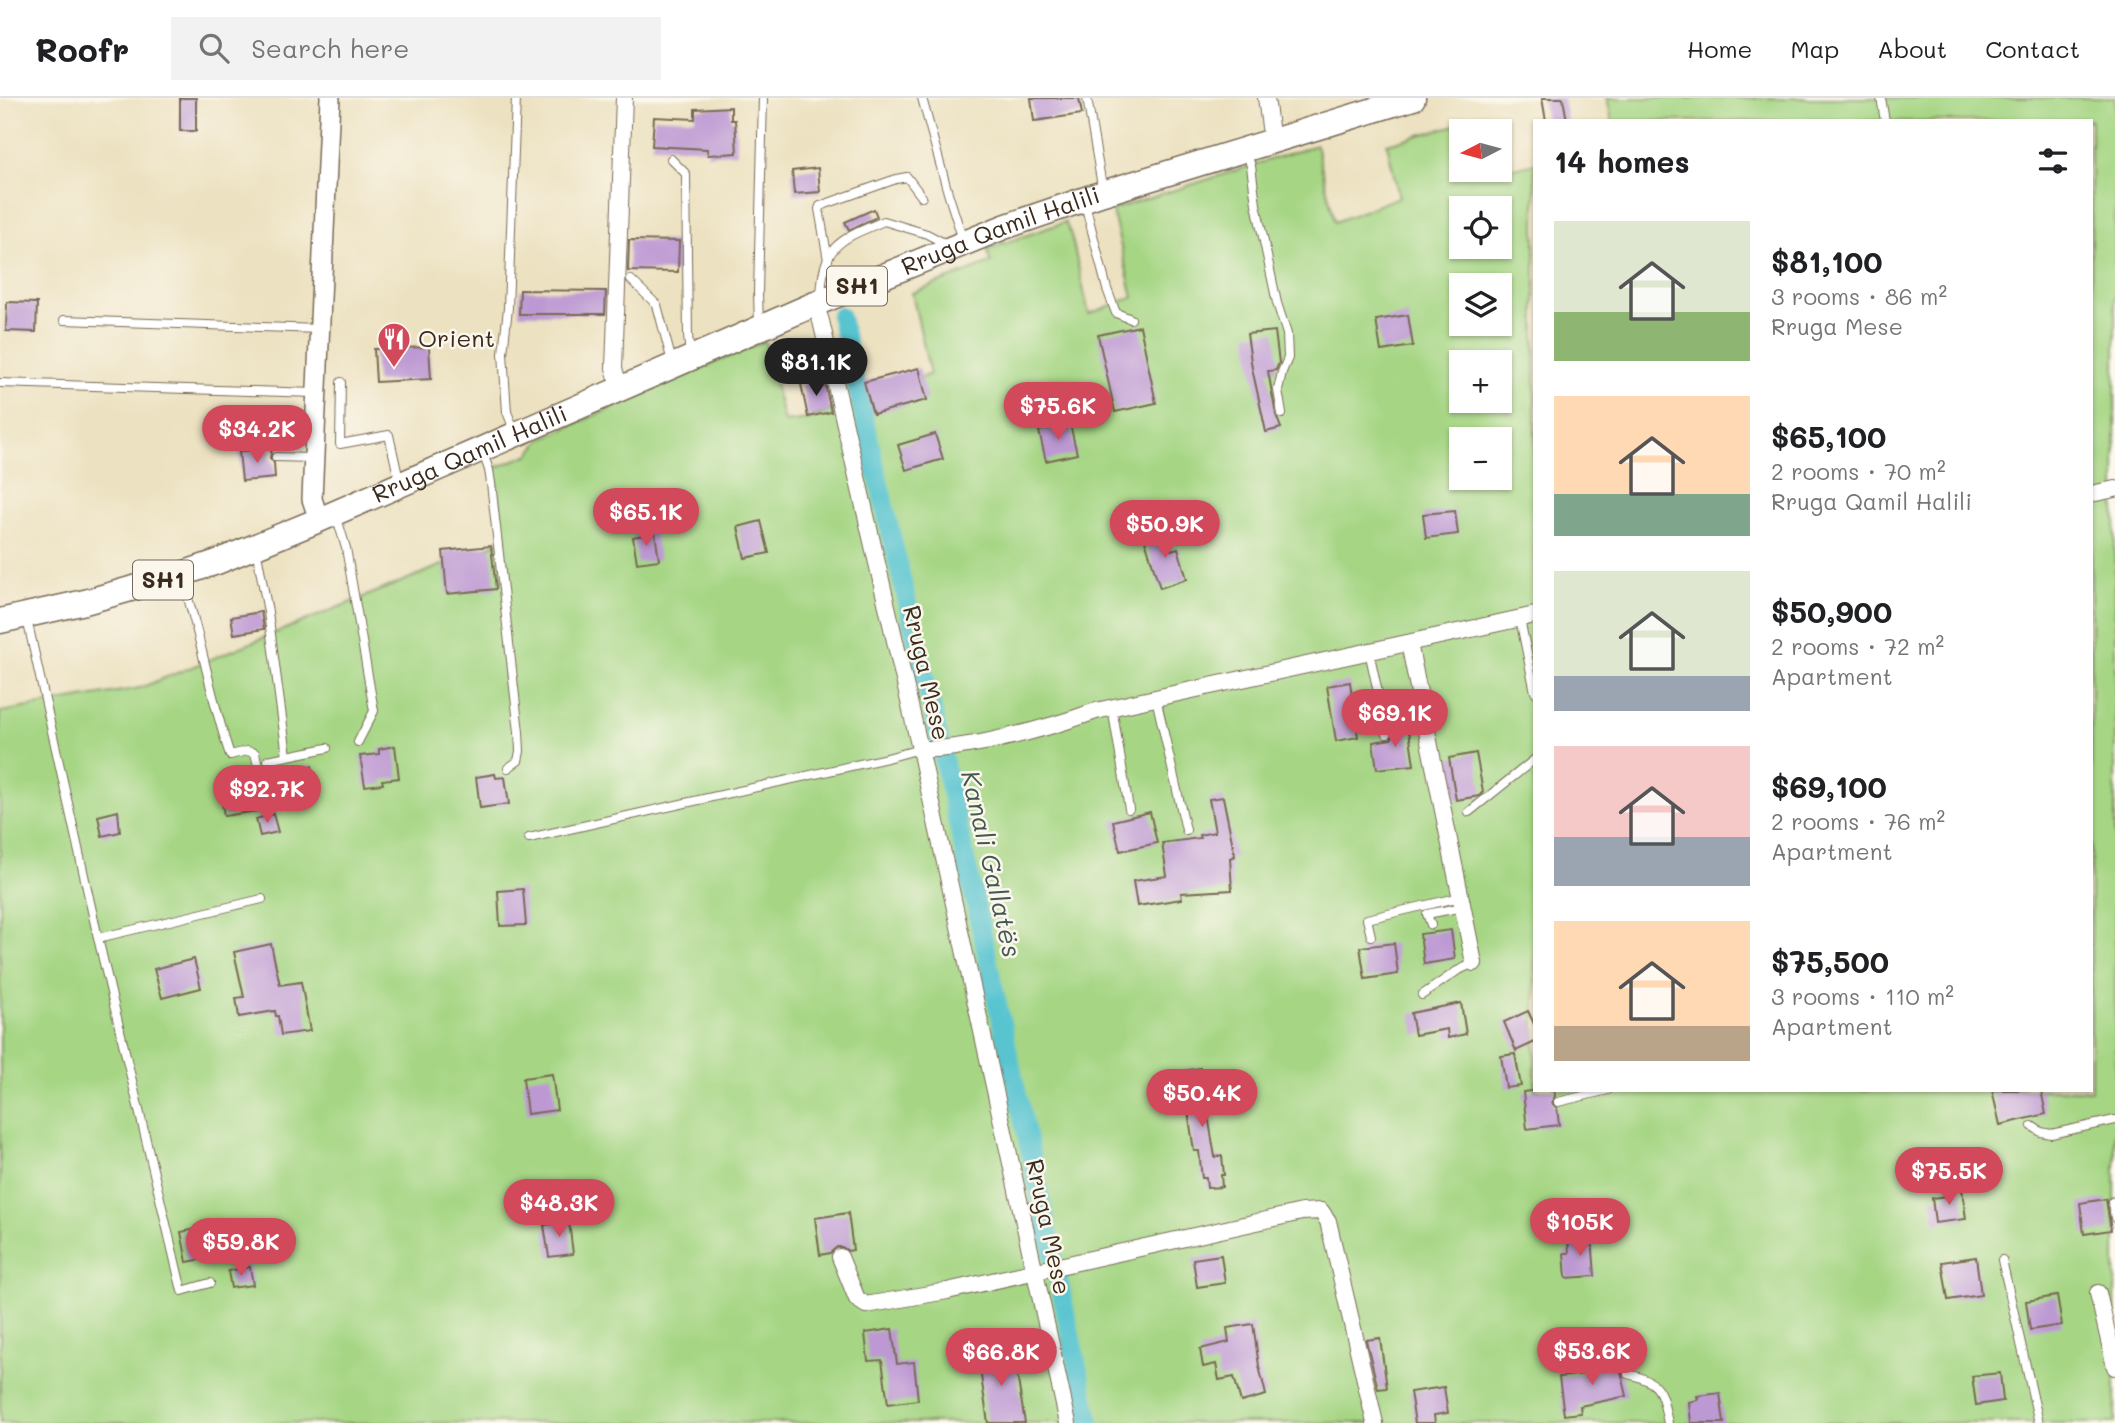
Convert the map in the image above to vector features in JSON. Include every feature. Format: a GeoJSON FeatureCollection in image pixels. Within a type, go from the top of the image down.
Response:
{"type":"FeatureCollection","features":[{"type":"Feature","properties":{"kind":"main road","name":"Rruga Qamil Halili"},"geometry":{"type":"LineString","coordinates":[[327,516],[818,302],[958,245],[1093,197],[1387,102],[1413,98]]}},
{"type":"Feature","properties":{"kind":"main road","name":"SH1"},"geometry":{"type":"LineString","coordinates":[[0,621],[85,602],[181,575],[327,516]]}},
{"type":"Feature","properties":{"kind":"street"},"geometry":{"type":"LineString","coordinates":[[327,516],[312,499],[330,98]]}},
{"type":"Feature","properties":{"kind":"street"},"geometry":{"type":"LineString","coordinates":[[621,388],[614,368],[624,98]]}},
{"type":"Feature","properties":{"kind":"street"},"geometry":{"type":"LineString","coordinates":[[1266,98],[1272,141]]}},
{"type":"Feature","properties":{"kind":"street","name":"Rruga Mese"},"geometry":{"type":"LineString","coordinates":[[818,302],[926,749],[1039,1270],[1068,1423]]}},
{"type":"Feature","properties":{"kind":"street"},"geometry":{"type":"LineString","coordinates":[[2093,494],[2115,489]]}},
{"type":"Feature","properties":{"kind":"street"},"geometry":{"type":"LineString","coordinates":[[926,749],[963,746],[1051,727],[1096,711],[1527,617]]}},
{"type":"Feature","properties":{"kind":"street"},"geometry":{"type":"LineString","coordinates":[[1409,643],[1474,963]]}},
{"type":"Feature","properties":{"kind":"street"},"geometry":{"type":"LineString","coordinates":[[840,1257],[857,1299],[866,1305],[947,1292],[1302,1212],[1321,1211],[1328,1221],[1375,1423]]}},
{"type":"Feature","properties":{"kind":"street"},"geometry":{"type":"LineString","coordinates":[[2098,1293],[2115,1367]]}},
{"type":"Feature","properties":{"kind":"lane"},"geometry":{"type":"LineString","coordinates":[[516,98],[508,308],[503,353],[507,412],[516,434]]}},
{"type":"Feature","properties":{"kind":"lane"},"geometry":{"type":"LineString","coordinates":[[759,329],[763,98]]}},
{"type":"Feature","properties":{"kind":"lane"},"geometry":{"type":"LineString","coordinates":[[922,98],[948,193],[958,245]]}},
{"type":"Feature","properties":{"kind":"lane"},"geometry":{"type":"LineString","coordinates":[[1087,98],[1093,197],[1107,289],[1116,313],[1131,319]]}},
{"type":"Feature","properties":{"kind":"lane"},"geometry":{"type":"LineString","coordinates":[[1881,98],[1885,119]]}},
{"type":"Feature","properties":{"kind":"lane"},"geometry":{"type":"LineString","coordinates":[[1245,149],[1251,166],[1256,204],[1286,334],[1288,358],[1278,390],[1282,414]]}},
{"type":"Feature","properties":{"kind":"lane"},"geometry":{"type":"LineString","coordinates":[[671,159],[686,174],[688,335],[682,362]]}},
{"type":"Feature","properties":{"kind":"lane"},"geometry":{"type":"LineString","coordinates":[[828,260],[820,206],[907,177],[922,197]]}},
{"type":"Feature","properties":{"kind":"lane"},"geometry":{"type":"LineString","coordinates":[[818,302],[822,278],[834,246],[844,238],[884,220],[958,245]]}},
{"type":"Feature","properties":{"kind":"lane"},"geometry":{"type":"LineString","coordinates":[[631,280],[657,305],[682,362]]}},
{"type":"Feature","properties":{"kind":"lane"},"geometry":{"type":"LineString","coordinates":[[64,320],[320,329]]}},
{"type":"Feature","properties":{"kind":"lane"},"geometry":{"type":"LineString","coordinates":[[341,382],[340,444],[389,435],[400,485]]}},
{"type":"Feature","properties":{"kind":"lane"},"geometry":{"type":"LineString","coordinates":[[0,383],[317,393]]}},
{"type":"Feature","properties":{"kind":"lane"},"geometry":{"type":"LineString","coordinates":[[482,449],[491,483],[519,732],[518,761],[508,768]]}},
{"type":"Feature","properties":{"kind":"lane"},"geometry":{"type":"LineString","coordinates":[[276,457],[314,458]]}},
{"type":"Feature","properties":{"kind":"lane"},"geometry":{"type":"LineString","coordinates":[[327,516],[346,548],[374,711],[358,743]]}},
{"type":"Feature","properties":{"kind":"lane"},"geometry":{"type":"LineString","coordinates":[[256,546],[268,611],[287,756]]}},
{"type":"Feature","properties":{"kind":"lane"},"geometry":{"type":"LineString","coordinates":[[181,575],[218,721],[230,755],[247,751],[255,753],[267,805]]}},
{"type":"Feature","properties":{"kind":"lane"},"geometry":{"type":"LineString","coordinates":[[27,616],[98,938],[182,1291],[210,1283]]}},
{"type":"Feature","properties":{"kind":"lane"},"geometry":{"type":"LineString","coordinates":[[1527,617],[1533,673]]}},
{"type":"Feature","properties":{"kind":"lane"},"geometry":{"type":"LineString","coordinates":[[1369,651],[1387,734]]}},
{"type":"Feature","properties":{"kind":"lane"},"geometry":{"type":"LineString","coordinates":[[1156,698],[1186,830]]}},
{"type":"Feature","properties":{"kind":"lane"},"geometry":{"type":"LineString","coordinates":[[1112,708],[1129,809]]}},
{"type":"Feature","properties":{"kind":"lane"},"geometry":{"type":"LineString","coordinates":[[268,760],[327,748]]}},
{"type":"Feature","properties":{"kind":"lane"},"geometry":{"type":"LineString","coordinates":[[529,838],[926,749]]}},
{"type":"Feature","properties":{"kind":"lane"},"geometry":{"type":"LineString","coordinates":[[1469,813],[1533,761]]}},
{"type":"Feature","properties":{"kind":"lane"},"geometry":{"type":"LineString","coordinates":[[98,938],[262,899]]}},
{"type":"Feature","properties":{"kind":"lane"},"geometry":{"type":"LineString","coordinates":[[1431,925],[1427,914],[1462,902]]}},
{"type":"Feature","properties":{"kind":"lane"},"geometry":{"type":"LineString","coordinates":[[1371,936],[1367,919],[1462,902]]}},
{"type":"Feature","properties":{"kind":"lane"},"geometry":{"type":"LineString","coordinates":[[1422,995],[1474,963]]}},
{"type":"Feature","properties":{"kind":"lane"},"geometry":{"type":"LineString","coordinates":[[1558,1102],[1600,1092]]}},
{"type":"Feature","properties":{"kind":"lane"},"geometry":{"type":"LineString","coordinates":[[2032,1126],[2050,1134],[2064,1133],[2115,1120]]}},
{"type":"Feature","properties":{"kind":"lane"},"geometry":{"type":"LineString","coordinates":[[2115,1201],[2112,1202],[2115,1218]]}},
{"type":"Feature","properties":{"kind":"lane"},"geometry":{"type":"LineString","coordinates":[[2001,1260],[2039,1423]]}},
{"type":"Feature","properties":{"kind":"lane"},"geometry":{"type":"LineString","coordinates":[[1628,1374],[1646,1378],[1654,1383],[1663,1400],[1668,1423]]}},
{"type":"Feature","properties":{"kind":"green space"},"geometry":{"type":"Polygon","coordinates":[[[1607,98],[2115,98],[2115,1423],[0,1423],[0,712],[140,688],[504,540],[495,468],[530,454],[541,439],[765,341],[784,422],[809,419],[930,374],[912,293],[991,263],[987,249],[1065,222],[1071,235],[1089,314],[1133,297],[1112,210],[1316,145],[1335,222],[1399,197],[1387,144],[1449,127],[1449,182],[1512,182],[1512,169],[1533,163],[1533,1092],[2093,1092],[2093,119],[1612,119],[1607,98]]]}},
{"type":"Feature","properties":{"kind":"building"},"geometry":{"type":"Polygon","coordinates":[[[180,98],[196,98],[196,131],[180,131],[180,98]]]}},
{"type":"Feature","properties":{"kind":"building"},"geometry":{"type":"Polygon","coordinates":[[[1031,98],[1079,98],[1082,114],[1034,121],[1031,98]]]}},
{"type":"Feature","properties":{"kind":"building"},"geometry":{"type":"Polygon","coordinates":[[[1542,98],[1563,98],[1567,119],[1546,119],[1542,98]]]}},
{"type":"Feature","properties":{"kind":"building"},"geometry":{"type":"Polygon","coordinates":[[[731,107],[731,120],[735,120],[737,153],[708,155],[707,149],[652,146],[654,117],[695,119],[695,109],[731,107]]]}},
{"type":"Feature","properties":{"kind":"building"},"geometry":{"type":"Polygon","coordinates":[[[818,168],[820,192],[794,194],[792,171],[818,168]]]}},
{"type":"Feature","properties":{"kind":"building"},"geometry":{"type":"Polygon","coordinates":[[[874,209],[877,217],[849,230],[845,222],[874,209]]]}},
{"type":"Feature","properties":{"kind":"building"},"geometry":{"type":"Polygon","coordinates":[[[629,240],[679,241],[678,272],[628,271],[629,240]]]}},
{"type":"Feature","properties":{"kind":"building"},"geometry":{"type":"Polygon","coordinates":[[[520,290],[606,291],[605,314],[519,314],[520,290]]]}},
{"type":"Feature","properties":{"kind":"building"},"geometry":{"type":"Polygon","coordinates":[[[7,302],[37,303],[36,332],[6,331],[7,302]]]}},
{"type":"Feature","properties":{"kind":"building"},"geometry":{"type":"Polygon","coordinates":[[[1408,315],[1413,346],[1381,351],[1376,320],[1408,315]]]}},
{"type":"Feature","properties":{"kind":"building"},"geometry":{"type":"Polygon","coordinates":[[[1140,326],[1156,403],[1115,412],[1098,335],[1140,326]]]}},
{"type":"Feature","properties":{"kind":"building"},"geometry":{"type":"Polygon","coordinates":[[[1275,331],[1279,363],[1276,370],[1268,371],[1281,428],[1266,432],[1247,334],[1275,331]]]}},
{"type":"Feature","properties":{"kind":"building"},"geometry":{"type":"Polygon","coordinates":[[[429,347],[431,379],[376,382],[374,349],[429,347]]]}},
{"type":"Feature","properties":{"kind":"building"},"geometry":{"type":"Polygon","coordinates":[[[919,368],[927,400],[873,414],[864,382],[919,368]]]}},
{"type":"Feature","properties":{"kind":"building"},"geometry":{"type":"Polygon","coordinates":[[[824,379],[831,412],[808,417],[801,384],[824,379]]]}},
{"type":"Feature","properties":{"kind":"building"},"geometry":{"type":"Polygon","coordinates":[[[1070,424],[1077,454],[1046,461],[1039,431],[1070,424]]]}},
{"type":"Feature","properties":{"kind":"building"},"geometry":{"type":"Polygon","coordinates":[[[935,434],[943,459],[906,470],[898,445],[935,434]]]}},
{"type":"Feature","properties":{"kind":"building"},"geometry":{"type":"Polygon","coordinates":[[[272,449],[270,458],[274,463],[275,478],[242,481],[239,451],[272,449]]]}},
{"type":"Feature","properties":{"kind":"building"},"geometry":{"type":"Polygon","coordinates":[[[1455,511],[1458,534],[1426,538],[1423,514],[1455,511]]]}},
{"type":"Feature","properties":{"kind":"building"},"geometry":{"type":"Polygon","coordinates":[[[761,521],[769,553],[745,558],[738,527],[761,521]]]}},
{"type":"Feature","properties":{"kind":"building"},"geometry":{"type":"Polygon","coordinates":[[[1165,531],[1171,550],[1178,548],[1187,579],[1160,588],[1144,537],[1165,531]]]}},
{"type":"Feature","properties":{"kind":"building"},"geometry":{"type":"Polygon","coordinates":[[[655,533],[659,560],[637,563],[633,537],[655,533]]]}},
{"type":"Feature","properties":{"kind":"building"},"geometry":{"type":"Polygon","coordinates":[[[491,546],[496,589],[447,594],[443,551],[491,546]]]}},
{"type":"Feature","properties":{"kind":"building"},"geometry":{"type":"Polygon","coordinates":[[[261,612],[264,629],[234,634],[231,617],[261,612]]]}},
{"type":"Feature","properties":{"kind":"building"},"geometry":{"type":"Polygon","coordinates":[[[1350,682],[1358,737],[1336,741],[1327,686],[1350,682]]]}},
{"type":"Feature","properties":{"kind":"building"},"geometry":{"type":"Polygon","coordinates":[[[1408,724],[1414,765],[1377,769],[1373,742],[1391,739],[1392,726],[1408,724]]]}},
{"type":"Feature","properties":{"kind":"building"},"geometry":{"type":"Polygon","coordinates":[[[395,746],[399,778],[382,780],[383,784],[365,786],[360,756],[379,754],[379,749],[395,746]]]}},
{"type":"Feature","properties":{"kind":"building"},"geometry":{"type":"Polygon","coordinates":[[[1476,753],[1483,792],[1479,796],[1456,800],[1449,758],[1476,753]]]}},
{"type":"Feature","properties":{"kind":"building"},"geometry":{"type":"Polygon","coordinates":[[[312,766],[317,800],[284,805],[279,771],[312,766]]]}},
{"type":"Feature","properties":{"kind":"building"},"geometry":{"type":"Polygon","coordinates":[[[495,774],[496,778],[505,777],[509,804],[480,808],[476,777],[495,774]]]}},
{"type":"Feature","properties":{"kind":"building"},"geometry":{"type":"Polygon","coordinates":[[[253,779],[258,811],[224,816],[219,784],[253,779]]]}},
{"type":"Feature","properties":{"kind":"building"},"geometry":{"type":"Polygon","coordinates":[[[1223,797],[1235,856],[1230,858],[1232,890],[1181,893],[1182,899],[1137,906],[1133,881],[1167,876],[1162,843],[1200,838],[1199,835],[1215,832],[1209,799],[1223,797]]]}},
{"type":"Feature","properties":{"kind":"building"},"geometry":{"type":"Polygon","coordinates":[[[118,811],[120,832],[102,836],[98,816],[118,811]]]}},
{"type":"Feature","properties":{"kind":"building"},"geometry":{"type":"Polygon","coordinates":[[[1150,812],[1157,843],[1120,851],[1113,821],[1150,812]]]}},
{"type":"Feature","properties":{"kind":"building"},"geometry":{"type":"Polygon","coordinates":[[[273,814],[278,832],[260,836],[256,819],[273,814]]]}},
{"type":"Feature","properties":{"kind":"building"},"geometry":{"type":"Polygon","coordinates":[[[523,889],[526,925],[500,926],[498,891],[523,889]]]}},
{"type":"Feature","properties":{"kind":"building"},"geometry":{"type":"Polygon","coordinates":[[[1451,930],[1455,959],[1424,964],[1420,934],[1451,930]]]}},
{"type":"Feature","properties":{"kind":"building"},"geometry":{"type":"Polygon","coordinates":[[[1394,943],[1398,974],[1365,979],[1360,947],[1394,943]]]}},
{"type":"Feature","properties":{"kind":"building"},"geometry":{"type":"Polygon","coordinates":[[[271,944],[280,985],[301,982],[310,1031],[281,1035],[275,1011],[239,1017],[236,998],[244,997],[234,952],[271,944]]]}},
{"type":"Feature","properties":{"kind":"building"},"geometry":{"type":"Polygon","coordinates":[[[194,959],[201,988],[162,998],[154,969],[194,959]]]}},
{"type":"Feature","properties":{"kind":"building"},"geometry":{"type":"Polygon","coordinates":[[[1461,1003],[1466,1034],[1448,1038],[1447,1029],[1415,1035],[1411,1013],[1461,1003]]]}},
{"type":"Feature","properties":{"kind":"building"},"geometry":{"type":"Polygon","coordinates":[[[1528,1011],[1533,1022],[1533,1043],[1516,1051],[1504,1022],[1528,1011]]]}},
{"type":"Feature","properties":{"kind":"building"},"geometry":{"type":"Polygon","coordinates":[[[1515,1054],[1521,1086],[1506,1088],[1501,1056],[1515,1054]]]}},
{"type":"Feature","properties":{"kind":"building"},"geometry":{"type":"Polygon","coordinates":[[[1200,1068],[1215,1157],[1222,1156],[1222,1187],[1207,1188],[1206,1178],[1202,1178],[1199,1151],[1194,1151],[1182,1071],[1200,1068]]]}},
{"type":"Feature","properties":{"kind":"building"},"geometry":{"type":"Polygon","coordinates":[[[552,1074],[557,1110],[527,1114],[523,1078],[552,1074]]]}},
{"type":"Feature","properties":{"kind":"building"},"geometry":{"type":"Polygon","coordinates":[[[1523,1092],[1554,1092],[1552,1103],[1557,1108],[1559,1125],[1527,1129],[1523,1092]]]}},
{"type":"Feature","properties":{"kind":"building"},"geometry":{"type":"Polygon","coordinates":[[[1992,1092],[2041,1092],[2046,1114],[2000,1125],[1992,1092]]]}},
{"type":"Feature","properties":{"kind":"building"},"geometry":{"type":"Polygon","coordinates":[[[1962,1189],[1966,1219],[1935,1223],[1932,1198],[1947,1196],[1946,1191],[1962,1189]]]}},
{"type":"Feature","properties":{"kind":"building"},"geometry":{"type":"Polygon","coordinates":[[[2106,1199],[2111,1230],[2084,1234],[2080,1203],[2106,1199]]]}},
{"type":"Feature","properties":{"kind":"building"},"geometry":{"type":"Polygon","coordinates":[[[848,1213],[853,1250],[837,1247],[830,1253],[820,1255],[815,1218],[848,1213]]]}},
{"type":"Feature","properties":{"kind":"building"},"geometry":{"type":"Polygon","coordinates":[[[569,1222],[573,1254],[549,1257],[544,1225],[569,1222]]]}},
{"type":"Feature","properties":{"kind":"building"},"geometry":{"type":"Polygon","coordinates":[[[218,1225],[224,1255],[187,1262],[181,1232],[218,1225]]]}},
{"type":"Feature","properties":{"kind":"building"},"geometry":{"type":"Polygon","coordinates":[[[1592,1237],[1595,1276],[1566,1278],[1564,1253],[1569,1253],[1568,1239],[1592,1237]]]}},
{"type":"Feature","properties":{"kind":"building"},"geometry":{"type":"Polygon","coordinates":[[[1221,1255],[1225,1283],[1197,1287],[1193,1259],[1221,1255]]]}},
{"type":"Feature","properties":{"kind":"building"},"geometry":{"type":"Polygon","coordinates":[[[1976,1257],[1981,1295],[1948,1300],[1942,1262],[1976,1257]]]}},
{"type":"Feature","properties":{"kind":"building"},"geometry":{"type":"Polygon","coordinates":[[[250,1267],[253,1285],[231,1288],[228,1271],[250,1267]]]}},
{"type":"Feature","properties":{"kind":"building"},"geometry":{"type":"Polygon","coordinates":[[[2057,1296],[2062,1325],[2030,1330],[2026,1301],[2057,1296]]]}},
{"type":"Feature","properties":{"kind":"building"},"geometry":{"type":"Polygon","coordinates":[[[1253,1324],[1266,1395],[1241,1402],[1234,1377],[1219,1380],[1216,1364],[1203,1367],[1200,1349],[1229,1342],[1227,1328],[1253,1324]]]}},
{"type":"Feature","properties":{"kind":"building"},"geometry":{"type":"Polygon","coordinates":[[[892,1329],[897,1364],[914,1362],[918,1400],[888,1404],[882,1360],[868,1361],[865,1333],[892,1329]]]}},
{"type":"Feature","properties":{"kind":"building"},"geometry":{"type":"Polygon","coordinates":[[[1380,1338],[1387,1388],[1378,1389],[1366,1340],[1380,1338]]]}},
{"type":"Feature","properties":{"kind":"building"},"geometry":{"type":"Polygon","coordinates":[[[1013,1350],[1025,1423],[988,1423],[978,1356],[1013,1350]]]}},
{"type":"Feature","properties":{"kind":"building"},"geometry":{"type":"Polygon","coordinates":[[[1618,1358],[1627,1396],[1580,1406],[1581,1413],[1564,1415],[1559,1377],[1597,1372],[1595,1364],[1618,1358]]]}},
{"type":"Feature","properties":{"kind":"building"},"geometry":{"type":"Polygon","coordinates":[[[2000,1373],[2003,1401],[1976,1405],[1972,1376],[2000,1373]]]}},
{"type":"Feature","properties":{"kind":"building"},"geometry":{"type":"Polygon","coordinates":[[[1444,1387],[1448,1413],[1434,1415],[1435,1423],[1415,1423],[1410,1392],[1444,1387]]]}},
{"type":"Feature","properties":{"kind":"building"},"geometry":{"type":"Polygon","coordinates":[[[1720,1393],[1724,1423],[1691,1423],[1689,1402],[1698,1400],[1697,1396],[1720,1393]]]}},
{"type":"Feature","properties":{"kind":"waterway","name":"Kanali Gallatës"},"geometry":{"type":"LineString","coordinates":[[840,316],[937,730],[1090,1423]]}},
{"type":"Feature","properties":{"kind":"place","name":"Orient"},"geometry":{"type":"Point","coordinates":[394,369]}}]}
